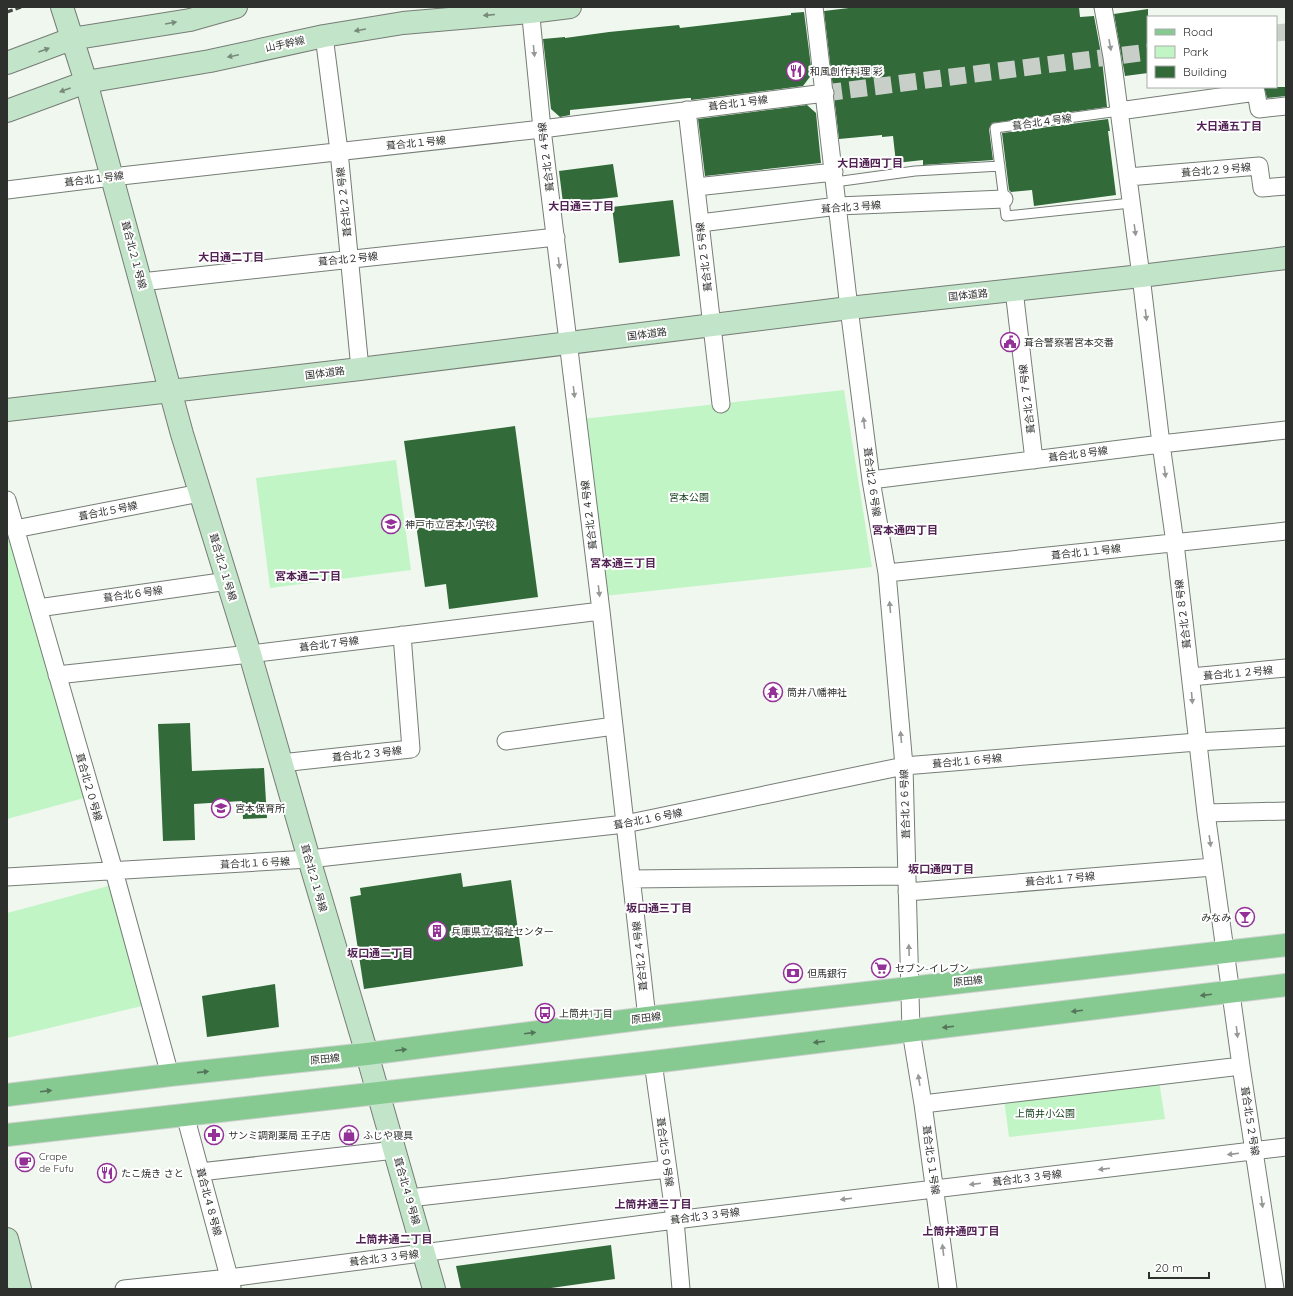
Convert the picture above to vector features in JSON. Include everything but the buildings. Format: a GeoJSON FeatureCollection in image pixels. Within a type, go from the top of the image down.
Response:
{"type":"FeatureCollection","features":[{"type":"Feature","properties":{"kind":"main road","name":"原田線"},"geometry":{"type":"LineString","coordinates":[[7,1095],[170,1075],[367,1054],[647,1018],[1286,945]]}},
{"type":"Feature","properties":{"kind":"main road"},"geometry":{"type":"LineString","coordinates":[[7,1134],[653,1062],[1286,985]]}},
{"type":"Feature","properties":{"kind":"street","name":"葺合北２１号線"},"geometry":{"type":"LineString","coordinates":[[62,7],[71,40],[86,82],[170,391],[250,654],[378,1093]]}},
{"type":"Feature","properties":{"kind":"street"},"geometry":{"type":"LineString","coordinates":[[7,63],[71,40],[190,20],[236,7]]}},
{"type":"Feature","properties":{"kind":"street","name":"山手幹線"},"geometry":{"type":"LineString","coordinates":[[7,111],[86,82],[210,61],[324,36],[403,22],[530,9],[570,7]]}},
{"type":"Feature","properties":{"kind":"street","name":"葺合北２６号線"},"geometry":{"type":"LineString","coordinates":[[814,7],[849,308],[871,480],[887,573],[904,766],[911,1031]]}},
{"type":"Feature","properties":{"kind":"street","name":"葺合北２８号線"},"geometry":{"type":"LineString","coordinates":[[1103,7],[1112,57],[1141,276],[1197,742],[1225,952]]}},
{"type":"Feature","properties":{"kind":"street","name":"葺合北２４号線"},"geometry":{"type":"LineString","coordinates":[[530,9],[542,129],[601,611],[647,1018]]}},
{"type":"Feature","properties":{"kind":"street","name":"葺合北２２号線"},"geometry":{"type":"LineString","coordinates":[[324,36],[339,151],[360,369]]}},
{"type":"Feature","properties":{"kind":"street","name":"葺合北４号線"},"geometry":{"type":"LineString","coordinates":[[1119,111],[1256,92],[1259,109],[1286,106]]}},
{"type":"Feature","properties":{"kind":"street","name":"葺合北１号線"},"geometry":{"type":"LineString","coordinates":[[7,190],[542,129],[825,93]]}},
{"type":"Feature","properties":{"kind":"street","name":"葺合北２５号線"},"geometry":{"type":"LineString","coordinates":[[687,110],[721,404]]}},
{"type":"Feature","properties":{"kind":"street","name":"葺合北２９号線"},"geometry":{"type":"LineString","coordinates":[[1128,177],[1259,166],[1262,188],[1286,186]]}},
{"type":"Feature","properties":{"kind":"street"},"geometry":{"type":"LineString","coordinates":[[696,187],[834,177]]}},
{"type":"Feature","properties":{"kind":"street","name":"葺合北３号線"},"geometry":{"type":"LineString","coordinates":[[700,223],[838,206],[1004,199]]}},
{"type":"Feature","properties":{"kind":"street","name":"葺合北２号線"},"geometry":{"type":"LineString","coordinates":[[141,282],[556,238]]}},
{"type":"Feature","properties":{"kind":"street","name":"国体道路"},"geometry":{"type":"LineString","coordinates":[[7,410],[568,344],[849,308],[1141,276],[1286,258]]}},
{"type":"Feature","properties":{"kind":"street","name":"葺合北２７号線"},"geometry":{"type":"LineString","coordinates":[[1014,290],[1034,460]]}},
{"type":"Feature","properties":{"kind":"street","name":"葺合北８号線"},"geometry":{"type":"LineString","coordinates":[[871,480],[1286,430]]}},
{"type":"Feature","properties":{"kind":"street","name":"葺合北５号線"},"geometry":{"type":"LineString","coordinates":[[15,529],[200,493]]}},
{"type":"Feature","properties":{"kind":"street","name":"葺合北２０号線"},"geometry":{"type":"LineString","coordinates":[[7,500],[114,871],[170,1075]]}},
{"type":"Feature","properties":{"kind":"street","name":"葺合北１１号線"},"geometry":{"type":"LineString","coordinates":[[887,573],[1286,531]]}},
{"type":"Feature","properties":{"kind":"street","name":"葺合北６号線"},"geometry":{"type":"LineString","coordinates":[[38,608],[228,581]]}},
{"type":"Feature","properties":{"kind":"street","name":"葺合北７号線"},"geometry":{"type":"LineString","coordinates":[[57,675],[250,654],[601,611]]}},
{"type":"Feature","properties":{"kind":"street","name":"葺合北２３号線"},"geometry":{"type":"LineString","coordinates":[[281,763],[411,749],[402,635]]}},
{"type":"Feature","properties":{"kind":"street","name":"葺合北１２号線"},"geometry":{"type":"LineString","coordinates":[[1190,677],[1286,668]]}},
{"type":"Feature","properties":{"kind":"street"},"geometry":{"type":"LineString","coordinates":[[506,741],[614,726]]}},
{"type":"Feature","properties":{"kind":"street","name":"葺合北１６号線"},"geometry":{"type":"LineString","coordinates":[[7,877],[309,859],[625,824],[904,766],[1197,742],[1286,737]]}},
{"type":"Feature","properties":{"kind":"street"},"geometry":{"type":"LineString","coordinates":[[1206,813],[1286,811]]}},
{"type":"Feature","properties":{"kind":"street","name":"葺合北１７号線"},"geometry":{"type":"LineString","coordinates":[[631,879],[907,884],[1213,867]]}},
{"type":"Feature","properties":{"kind":"street","name":"葺合北５２号線"},"geometry":{"type":"LineString","coordinates":[[1225,952],[1275,1289]]}},
{"type":"Feature","properties":{"kind":"street","name":"葺合北５１号線"},"geometry":{"type":"LineString","coordinates":[[911,1031],[923,1104],[948,1289]]}},
{"type":"Feature","properties":{"kind":"street","name":"葺合北５０号線"},"geometry":{"type":"LineString","coordinates":[[653,1062],[675,1220],[681,1289]]}},
{"type":"Feature","properties":{"kind":"street"},"geometry":{"type":"LineString","coordinates":[[923,1104],[1241,1066]]}},
{"type":"Feature","properties":{"kind":"street","name":"葺合北４９号線"},"geometry":{"type":"LineString","coordinates":[[378,1093],[434,1289]]}},
{"type":"Feature","properties":{"kind":"street","name":"葺合北４８号線"},"geometry":{"type":"LineString","coordinates":[[185,1115],[231,1283]]}},
{"type":"Feature","properties":{"kind":"street","name":"葺合北３３号線"},"geometry":{"type":"LineString","coordinates":[[124,1289],[231,1283],[424,1252],[675,1220],[1286,1147]]}},
{"type":"Feature","properties":{"kind":"street"},"geometry":{"type":"LineString","coordinates":[[200,1172],[395,1150]]}},
{"type":"Feature","properties":{"kind":"street"},"geometry":{"type":"LineString","coordinates":[[409,1198],[668,1169]]}},
{"type":"Feature","properties":{"kind":"street"},"geometry":{"type":"LineString","coordinates":[[7,1239],[20,1289]]}},
{"type":"Feature","properties":{"kind":"lane","name":"葺合北４号線"},"geometry":{"type":"LineString","coordinates":[[1119,111],[995,128],[1006,216],[1131,203]]}},
{"type":"Feature","properties":{"kind":"lane"},"geometry":{"type":"LineString","coordinates":[[834,177],[1000,166]]}},
{"type":"Feature","properties":{"kind":"green space","name":"宮本公園"},"geometry":{"type":"Polygon","coordinates":[[[844,390],[872,567],[604,596],[582,419],[844,390]]]}},
{"type":"Feature","properties":{"kind":"green space"},"geometry":{"type":"Polygon","coordinates":[[[396,460],[411,570],[270,588],[256,478],[396,460]]]}},
{"type":"Feature","properties":{"kind":"green space"},"geometry":{"type":"Polygon","coordinates":[[[7,524],[84,798],[7,819],[7,524]]]}},
{"type":"Feature","properties":{"kind":"green space"},"geometry":{"type":"Polygon","coordinates":[[[112,885],[142,1006],[7,1038],[7,913],[112,885]]]}},
{"type":"Feature","properties":{"kind":"green space","name":"上筒井小公園"},"geometry":{"type":"Polygon","coordinates":[[[1159,1081],[1165,1119],[1009,1137],[1004,1099],[1159,1081]]]}},
{"type":"Feature","properties":{"kind":"tunnel"},"geometry":{"type":"LineString","coordinates":[[1277,33],[1286,32]]}},
{"type":"Feature","properties":{"kind":"tunnel"},"geometry":{"type":"LineString","coordinates":[[825,93],[1147,52]]}},
{"type":"Feature","properties":{"kind":"railway"},"geometry":{"type":"LineString","coordinates":[[7,12],[21,7]]}},
{"type":"Feature","properties":{"kind":"place","name":"和風創作料理 彩"},"geometry":{"type":"Point","coordinates":[796,71]}},
{"type":"Feature","properties":{"kind":"place","name":"葺合警察署宮本交番"},"geometry":{"type":"Point","coordinates":[1010,342]}},
{"type":"Feature","properties":{"kind":"place","name":"神戸市立宮本小学校"},"geometry":{"type":"Point","coordinates":[391,524]}},
{"type":"Feature","properties":{"kind":"place","name":"筒井八幡神社"},"geometry":{"type":"Point","coordinates":[773,692]}},
{"type":"Feature","properties":{"kind":"place","name":"宮本保育所"},"geometry":{"type":"Point","coordinates":[221,808]}},
{"type":"Feature","properties":{"kind":"place","name":"みなみ"},"geometry":{"type":"Point","coordinates":[1245,917]}},
{"type":"Feature","properties":{"kind":"place","name":"兵庫県立 福祉センター"},"geometry":{"type":"Point","coordinates":[437,931]}},
{"type":"Feature","properties":{"kind":"place","name":"セブン-イレブン"},"geometry":{"type":"Point","coordinates":[881,968]}},
{"type":"Feature","properties":{"kind":"place","name":"但馬銀行"},"geometry":{"type":"Point","coordinates":[793,973]}},
{"type":"Feature","properties":{"kind":"place","name":"上筒井1丁目"},"geometry":{"type":"Point","coordinates":[545,1013]}},
{"type":"Feature","properties":{"kind":"place","name":"サンミ調剤薬局 王子店"},"geometry":{"type":"Point","coordinates":[214,1135]}},
{"type":"Feature","properties":{"kind":"place","name":"ふじや寝具"},"geometry":{"type":"Point","coordinates":[349,1135]}},
{"type":"Feature","properties":{"kind":"place","name":"Crape de Fufu"},"geometry":{"type":"Point","coordinates":[25,1162]}},
{"type":"Feature","properties":{"kind":"place","name":"たこ焼き さと"},"geometry":{"type":"Point","coordinates":[107,1173]}},
{"type":"Feature","properties":{"kind":"district","name":"大日通五丁目"},"geometry":{"type":"Point","coordinates":[1229,126]}},
{"type":"Feature","properties":{"kind":"district","name":"大日通四丁目"},"geometry":{"type":"Point","coordinates":[870,163]}},
{"type":"Feature","properties":{"kind":"district","name":"大日通三丁目"},"geometry":{"type":"Point","coordinates":[581,206]}},
{"type":"Feature","properties":{"kind":"district","name":"大日通二丁目"},"geometry":{"type":"Point","coordinates":[231,257]}},
{"type":"Feature","properties":{"kind":"district","name":"宮本通四丁目"},"geometry":{"type":"Point","coordinates":[905,530]}},
{"type":"Feature","properties":{"kind":"district","name":"宮本通三丁目"},"geometry":{"type":"Point","coordinates":[623,563]}},
{"type":"Feature","properties":{"kind":"district","name":"宮本通二丁目"},"geometry":{"type":"Point","coordinates":[308,576]}},
{"type":"Feature","properties":{"kind":"district","name":"坂口通四丁目"},"geometry":{"type":"Point","coordinates":[941,869]}},
{"type":"Feature","properties":{"kind":"district","name":"坂口通三丁目"},"geometry":{"type":"Point","coordinates":[659,908]}},
{"type":"Feature","properties":{"kind":"district","name":"坂口通二丁目"},"geometry":{"type":"Point","coordinates":[380,953]}},
{"type":"Feature","properties":{"kind":"district","name":"上筒井通三丁目"},"geometry":{"type":"Point","coordinates":[653,1204]}},
{"type":"Feature","properties":{"kind":"district","name":"上筒井通四丁目"},"geometry":{"type":"Point","coordinates":[961,1231]}},
{"type":"Feature","properties":{"kind":"district","name":"上筒井通二丁目"},"geometry":{"type":"Point","coordinates":[394,1239]}}]}
